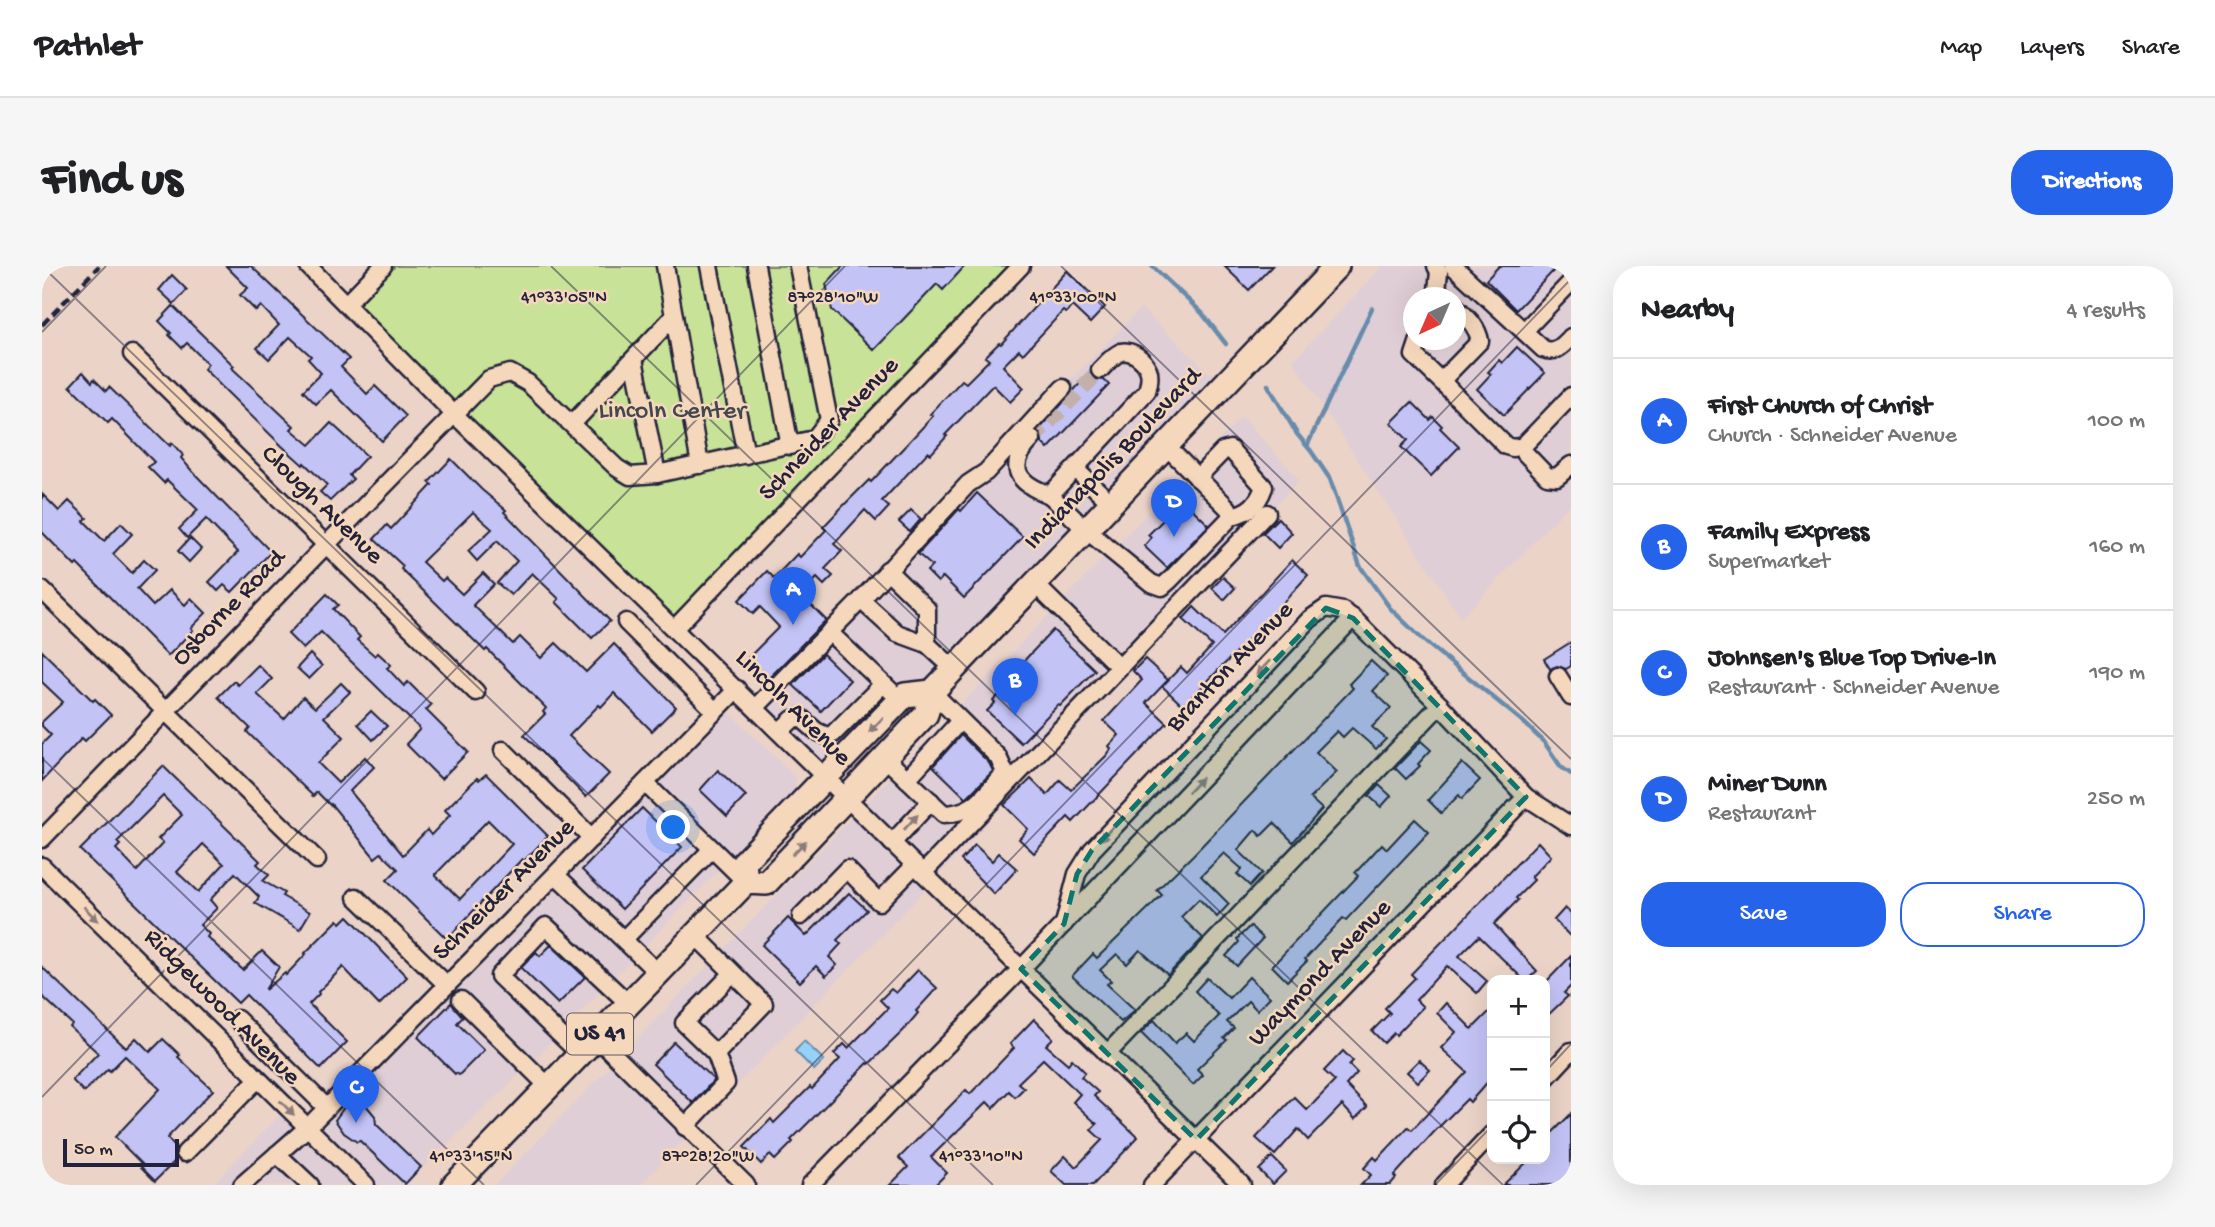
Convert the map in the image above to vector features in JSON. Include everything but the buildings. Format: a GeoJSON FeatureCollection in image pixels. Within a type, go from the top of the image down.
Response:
{"type":"FeatureCollection","features":[{"type":"Feature","properties":{"kind":"highway","name":"Indianapolis Boulevard"},"geometry":{"type":"LineString","coordinates":[[746,882],[766,883],[926,715],[932,692],[1333,268]]}},
{"type":"Feature","properties":{"kind":"highway"},"geometry":{"type":"LineString","coordinates":[[900,700],[905,695],[932,692]]}},
{"type":"Feature","properties":{"kind":"highway","name":"Indianapolis Boulevard"},"geometry":{"type":"LineString","coordinates":[[454,1185],[746,882],[744,862],[900,700]]}},
{"type":"Feature","properties":{"kind":"street","name":"Lincoln Avenue"},"geometry":{"type":"LineString","coordinates":[[309,266],[454,414],[1242,1185]]}},
{"type":"Feature","properties":{"kind":"street"},"geometry":{"type":"LineString","coordinates":[[347,303],[383,266]]}},
{"type":"Feature","properties":{"kind":"street"},"geometry":{"type":"LineString","coordinates":[[664,266],[700,465]]}},
{"type":"Feature","properties":{"kind":"street"},"geometry":{"type":"LineString","coordinates":[[709,266],[746,455]]}},
{"type":"Feature","properties":{"kind":"street"},"geometry":{"type":"LineString","coordinates":[[756,266],[790,446]]}},
{"type":"Feature","properties":{"kind":"street"},"geometry":{"type":"LineString","coordinates":[[674,316],[572,424],[617,468],[630,476],[657,474],[814,439],[829,420],[799,266]]}},
{"type":"Feature","properties":{"kind":"street","name":"Schneider Avenue"},"geometry":{"type":"LineString","coordinates":[[675,628],[1021,266]]}},
{"type":"Feature","properties":{"kind":"street"},"geometry":{"type":"LineString","coordinates":[[1436,266],[1439,272],[1439,287]]}},
{"type":"Feature","properties":{"kind":"street"},"geometry":{"type":"LineString","coordinates":[[1454,266],[1543,349],[1551,352],[1558,350],[1571,337]]}},
{"type":"Feature","properties":{"kind":"street"},"geometry":{"type":"LineString","coordinates":[[1524,331],[1571,282]]}},
{"type":"Feature","properties":{"kind":"street"},"geometry":{"type":"LineString","coordinates":[[1447,387],[1443,379],[1480,341],[1478,331],[1466,317]]}},
{"type":"Feature","properties":{"kind":"street"},"geometry":{"type":"LineString","coordinates":[[1416,350],[1414,355],[1506,446],[1523,446],[1571,396]]}},
{"type":"Feature","properties":{"kind":"street"},"geometry":{"type":"LineString","coordinates":[[1049,495],[1147,391],[1149,369],[1134,353],[1119,353],[1100,370]]}},
{"type":"Feature","properties":{"kind":"street","name":"Clough Avenue"},"geometry":{"type":"LineString","coordinates":[[132,354],[476,692]]}},
{"type":"Feature","properties":{"kind":"street"},"geometry":{"type":"LineString","coordinates":[[634,359],[657,474]]}},
{"type":"Feature","properties":{"kind":"street","name":"Osborne Road"},"geometry":{"type":"LineString","coordinates":[[42,839],[489,379],[510,373],[528,383],[572,424]]}},
{"type":"Feature","properties":{"kind":"street"},"geometry":{"type":"LineString","coordinates":[[756,708],[968,484],[986,472],[1063,388]]}},
{"type":"Feature","properties":{"kind":"street"},"geometry":{"type":"LineString","coordinates":[[1032,439],[1016,460],[1017,470],[1026,483],[1049,495],[1085,529],[1151,583],[1161,587],[1231,516],[1244,513],[1259,500],[1264,487],[1230,449],[1223,451],[1198,478]]}},
{"type":"Feature","properties":{"kind":"street"},"geometry":{"type":"LineString","coordinates":[[1166,446],[1228,508],[1231,516]]}},
{"type":"Feature","properties":{"kind":"street"},"geometry":{"type":"LineString","coordinates":[[1523,446],[1522,451],[1547,476],[1557,477],[1571,465]]}},
{"type":"Feature","properties":{"kind":"street"},"geometry":{"type":"LineString","coordinates":[[1075,468],[1111,503]]}},
{"type":"Feature","properties":{"kind":"street"},"geometry":{"type":"LineString","coordinates":[[801,916],[847,869],[879,902],[919,869],[1267,513]]}},
{"type":"Feature","properties":{"kind":"street"},"geometry":{"type":"LineString","coordinates":[[887,570],[926,609],[927,644]]}},
{"type":"Feature","properties":{"kind":"street"},"geometry":{"type":"LineString","coordinates":[[1035,584],[1119,667]]}},
{"type":"Feature","properties":{"kind":"street"},"geometry":{"type":"LineString","coordinates":[[42,590],[317,860]]}},
{"type":"Feature","properties":{"kind":"street"},"geometry":{"type":"LineString","coordinates":[[861,600],[897,634],[927,644],[954,669]]}},
{"type":"Feature","properties":{"kind":"street","name":"Branton Avenue"},"geometry":{"type":"LineString","coordinates":[[810,1185],[1021,970],[1353,618],[1342,611],[1326,608],[1310,619],[1262,669],[1092,850],[1077,874],[1064,924]]}},
{"type":"Feature","properties":{"kind":"street"},"geometry":{"type":"LineString","coordinates":[[1353,618],[1526,797],[1571,825]]}},
{"type":"Feature","properties":{"kind":"street"},"geometry":{"type":"LineString","coordinates":[[626,622],[715,711]]}},
{"type":"Feature","properties":{"kind":"street"},"geometry":{"type":"LineString","coordinates":[[829,632],[900,700]]}},
{"type":"Feature","properties":{"kind":"street"},"geometry":{"type":"LineString","coordinates":[[1558,676],[1571,697]]}},
{"type":"Feature","properties":{"kind":"street"},"geometry":{"type":"LineString","coordinates":[[780,731],[793,719],[800,717],[816,731],[827,736],[833,734],[883,684]]}},
{"type":"Feature","properties":{"kind":"street","name":"Schneider Avenue"},"geometry":{"type":"LineString","coordinates":[[242,1185],[327,1108],[737,689]]}},
{"type":"Feature","properties":{"kind":"street"},"geometry":{"type":"LineString","coordinates":[[884,758],[944,814],[959,814],[972,807],[1003,775],[1004,770],[998,757],[932,692]]}},
{"type":"Feature","properties":{"kind":"street"},"geometry":{"type":"LineString","coordinates":[[1107,1054],[1440,705]]}},
{"type":"Feature","properties":{"kind":"street"},"geometry":{"type":"LineString","coordinates":[[907,779],[960,721]]}},
{"type":"Feature","properties":{"kind":"street"},"geometry":{"type":"LineString","coordinates":[[503,750],[592,838]]}},
{"type":"Feature","properties":{"kind":"street"},"geometry":{"type":"LineString","coordinates":[[645,783],[746,882]]}},
{"type":"Feature","properties":{"kind":"street","name":"Waymond Avenue"},"geometry":{"type":"LineString","coordinates":[[1152,1185],[1526,797]]}},
{"type":"Feature","properties":{"kind":"street"},"geometry":{"type":"LineString","coordinates":[[892,843],[930,801]]}},
{"type":"Feature","properties":{"kind":"street"},"geometry":{"type":"LineString","coordinates":[[624,939],[712,849]]}},
{"type":"Feature","properties":{"kind":"street","name":"Ridgewood Avenue"},"geometry":{"type":"LineString","coordinates":[[42,866],[366,1185]]}},
{"type":"Feature","properties":{"kind":"street"},"geometry":{"type":"LineString","coordinates":[[555,875],[658,973]]}},
{"type":"Feature","properties":{"kind":"street"},"geometry":{"type":"LineString","coordinates":[[356,897],[447,985]]}},
{"type":"Feature","properties":{"kind":"street"},"geometry":{"type":"LineString","coordinates":[[580,1054],[499,976],[546,926],[629,1004]]}},
{"type":"Feature","properties":{"kind":"street"},"geometry":{"type":"LineString","coordinates":[[501,931],[522,951]]}},
{"type":"Feature","properties":{"kind":"street"},"geometry":{"type":"LineString","coordinates":[[695,936],[764,1004],[716,1055]]}},
{"type":"Feature","properties":{"kind":"street"},"geometry":{"type":"LineString","coordinates":[[685,1127],[726,1083],[716,1055],[684,1023],[732,974]]}},
{"type":"Feature","properties":{"kind":"street"},"geometry":{"type":"LineString","coordinates":[[461,1000],[549,1087]]}},
{"type":"Feature","properties":{"kind":"street"},"geometry":{"type":"LineString","coordinates":[[237,1019],[327,1108]]}},
{"type":"Feature","properties":{"kind":"street"},"geometry":{"type":"LineString","coordinates":[[596,1038],[746,1185]]}},
{"type":"Feature","properties":{"kind":"street"},"geometry":{"type":"LineString","coordinates":[[1550,1074],[1571,1051]]}},
{"type":"Feature","properties":{"kind":"street"},"geometry":{"type":"LineString","coordinates":[[185,1153],[258,1079]]}},
{"type":"Feature","properties":{"kind":"street"},"geometry":{"type":"LineString","coordinates":[[1444,1185],[1487,1139]]}},
{"type":"Feature","properties":{"kind":"street"},"geometry":{"type":"LineString","coordinates":[[276,1154],[310,1185]]}},
{"type":"Feature","properties":{"kind":"highlighted area"},"geometry":{"type":"Polygon","coordinates":[[[1326,608],[1353,618],[1526,797],[1196,1140],[1021,969],[1064,924],[1077,874],[1092,850],[1326,608]]]}},
{"type":"Feature","properties":{"kind":"shaded area"},"geometry":{"type":"Polygon","coordinates":[[[1383,266],[1571,266],[1571,503],[1461,618],[1293,361],[1383,266]]]}},
{"type":"Feature","properties":{"kind":"shaded area"},"geometry":{"type":"Polygon","coordinates":[[[1141,308],[1221,384],[931,689],[825,773],[755,702],[1141,308]]]}},
{"type":"Feature","properties":{"kind":"shaded area"},"geometry":{"type":"Polygon","coordinates":[[[1242,416],[1299,480],[929,886],[640,1185],[495,1185],[1242,416]]]}},
{"type":"Feature","properties":{"kind":"shaded area"},"geometry":{"type":"Polygon","coordinates":[[[726,709],[796,778],[794,793],[520,1074],[405,1185],[212,1185],[285,1110],[307,1131],[726,709]]]}},
{"type":"Feature","properties":{"kind":"green space","name":"Lincoln Center"},"geometry":{"type":"Polygon","coordinates":[[[395,266],[1010,266],[674,620],[357,306],[395,266]]]}},
{"type":"Feature","properties":{"kind":"water"},"geometry":{"type":"Polygon","coordinates":[[[804,1041],[824,1060],[814,1070],[795,1051],[804,1041]]]}},
{"type":"Feature","properties":{"kind":"waterway"},"geometry":{"type":"LineString","coordinates":[[1152,266],[1202,313],[1226,344]]}},
{"type":"Feature","properties":{"kind":"waterway"},"geometry":{"type":"LineString","coordinates":[[1307,446],[1372,308]]}},
{"type":"Feature","properties":{"kind":"waterway"},"geometry":{"type":"LineString","coordinates":[[1268,385],[1297,434],[1330,479],[1360,566],[1390,608],[1423,640],[1522,721],[1544,742],[1561,767],[1571,774]]}},
{"type":"Feature","properties":{"kind":"tunnel"},"geometry":{"type":"LineString","coordinates":[[1032,439],[1100,370]]}},
{"type":"Feature","properties":{"kind":"railway"},"geometry":{"type":"LineString","coordinates":[[42,325],[99,266]]}},
{"type":"Feature","properties":{"kind":"place","name":"Miner Dunn"},"geometry":{"type":"Point","coordinates":[1174,537]}},
{"type":"Feature","properties":{"kind":"place","name":"First Church of Christ"},"geometry":{"type":"Point","coordinates":[793,625]}},
{"type":"Feature","properties":{"kind":"place","name":"Family Express"},"geometry":{"type":"Point","coordinates":[1015,716]}},
{"type":"Feature","properties":{"kind":"place","name":"Johnsen's Blue Top Drive-In"},"geometry":{"type":"Point","coordinates":[356,1123]}}]}
